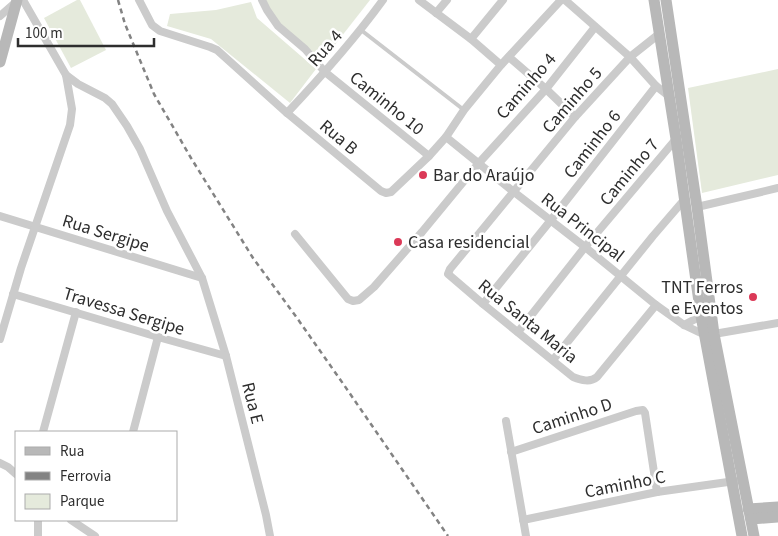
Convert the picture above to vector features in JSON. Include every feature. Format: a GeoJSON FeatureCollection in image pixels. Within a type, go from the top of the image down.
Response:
{"type":"FeatureCollection","features":[{"type":"Feature","properties":{"kind":"main road"},"geometry":{"type":"LineString","coordinates":[[0,62],[19,0]]}},
{"type":"Feature","properties":{"kind":"main road"},"geometry":{"type":"LineString","coordinates":[[654,0],[709,335],[738,480],[742,536]]}},
{"type":"Feature","properties":{"kind":"main road"},"geometry":{"type":"LineString","coordinates":[[666,0],[701,316],[709,335]]}},
{"type":"Feature","properties":{"kind":"main road"},"geometry":{"type":"LineString","coordinates":[[738,480],[750,514],[754,536]]}},
{"type":"Feature","properties":{"kind":"main road"},"geometry":{"type":"LineString","coordinates":[[750,514],[778,507]]}},
{"type":"Feature","properties":{"kind":"main road"},"geometry":{"type":"LineString","coordinates":[[750,514],[778,517]]}},
{"type":"Feature","properties":{"kind":"street"},"geometry":{"type":"LineString","coordinates":[[0,16],[19,0],[66,75],[72,109],[72,116],[0,339]]}},
{"type":"Feature","properties":{"kind":"street","name":"Rua B"},"geometry":{"type":"LineString","coordinates":[[139,0],[152,25],[160,31],[210,46],[217,50],[287,113],[386,193],[392,192],[429,156],[446,137],[464,110],[501,65],[561,0]]}},
{"type":"Feature","properties":{"kind":"street"},"geometry":{"type":"LineString","coordinates":[[262,0],[278,26],[305,49],[325,72]]}},
{"type":"Feature","properties":{"kind":"street","name":"Rua 4"},"geometry":{"type":"LineString","coordinates":[[287,113],[361,30],[383,0]]}},
{"type":"Feature","properties":{"kind":"street"},"geometry":{"type":"LineString","coordinates":[[419,0],[433,7],[501,65]]}},
{"type":"Feature","properties":{"kind":"street"},"geometry":{"type":"LineString","coordinates":[[433,7],[446,0]]}},
{"type":"Feature","properties":{"kind":"street"},"geometry":{"type":"LineString","coordinates":[[471,39],[503,0]]}},
{"type":"Feature","properties":{"kind":"street"},"geometry":{"type":"LineString","coordinates":[[565,0],[630,57],[656,86],[669,96]]}},
{"type":"Feature","properties":{"kind":"street","name":"Caminho 4"},"geometry":{"type":"LineString","coordinates":[[295,234],[348,299],[357,302],[360,300],[374,287],[478,164],[546,88],[595,27]]}},
{"type":"Feature","properties":{"kind":"street","name":"Caminho 5"},"geometry":{"type":"LineString","coordinates":[[448,274],[450,269],[575,117],[630,57],[659,34]]}},
{"type":"Feature","properties":{"kind":"street"},"geometry":{"type":"LineString","coordinates":[[509,57],[546,88],[575,117]]}},
{"type":"Feature","properties":{"kind":"street","name":"Caminho 10"},"geometry":{"type":"LineString","coordinates":[[325,72],[429,156]]}},
{"type":"Feature","properties":{"kind":"street","name":"Rua E"},"geometry":{"type":"LineString","coordinates":[[66,75],[78,84],[105,98],[112,104],[127,126],[140,149],[167,211],[202,278],[226,356],[270,536]]}},
{"type":"Feature","properties":{"kind":"street","name":"Caminho 6"},"geometry":{"type":"LineString","coordinates":[[483,304],[656,86]]}},
{"type":"Feature","properties":{"kind":"street","name":"Rua Principal"},"geometry":{"type":"LineString","coordinates":[[446,137],[656,305],[684,326],[709,335]]}},
{"type":"Feature","properties":{"kind":"street","name":"Caminho 7"},"geometry":{"type":"LineString","coordinates":[[585,247],[676,140]]}},
{"type":"Feature","properties":{"kind":"street"},"geometry":{"type":"LineString","coordinates":[[553,360],[653,236],[689,205],[778,188]]}},
{"type":"Feature","properties":{"kind":"street","name":"Rua Sergipe"},"geometry":{"type":"LineString","coordinates":[[0,216],[202,278]]}},
{"type":"Feature","properties":{"kind":"street"},"geometry":{"type":"LineString","coordinates":[[518,332],[585,247]]}},
{"type":"Feature","properties":{"kind":"street","name":"Rua Santa Maria"},"geometry":{"type":"LineString","coordinates":[[448,274],[573,377],[584,380],[594,380],[598,377],[656,305]]}},
{"type":"Feature","properties":{"kind":"street","name":"Travessa Sergipe"},"geometry":{"type":"LineString","coordinates":[[13,294],[226,356]]}},
{"type":"Feature","properties":{"kind":"street"},"geometry":{"type":"LineString","coordinates":[[43,431],[76,312]]}},
{"type":"Feature","properties":{"kind":"street"},"geometry":{"type":"LineString","coordinates":[[684,326],[701,316]]}},
{"type":"Feature","properties":{"kind":"street"},"geometry":{"type":"LineString","coordinates":[[709,335],[778,323]]}},
{"type":"Feature","properties":{"kind":"street"},"geometry":{"type":"LineString","coordinates":[[134,431],[158,337]]}},
{"type":"Feature","properties":{"kind":"street","name":"Caminho D"},"geometry":{"type":"LineString","coordinates":[[511,452],[643,410],[657,492]]}},
{"type":"Feature","properties":{"kind":"street"},"geometry":{"type":"LineString","coordinates":[[506,420],[526,536]]}},
{"type":"Feature","properties":{"kind":"street"},"geometry":{"type":"LineString","coordinates":[[0,463],[15,473]]}},
{"type":"Feature","properties":{"kind":"street","name":"Caminho C"},"geometry":{"type":"LineString","coordinates":[[523,520],[657,492],[738,480]]}},
{"type":"Feature","properties":{"kind":"street"},"geometry":{"type":"LineString","coordinates":[[38,521],[38,536]]}},
{"type":"Feature","properties":{"kind":"street"},"geometry":{"type":"LineString","coordinates":[[73,521],[93,535]]}},
{"type":"Feature","properties":{"kind":"lane"},"geometry":{"type":"LineString","coordinates":[[361,30],[464,110]]}},
{"type":"Feature","properties":{"kind":"green space"},"geometry":{"type":"Polygon","coordinates":[[[80,0],[106,50],[71,68],[44,18],[80,0]]]}},
{"type":"Feature","properties":{"kind":"green space"},"geometry":{"type":"Polygon","coordinates":[[[264,0],[370,0],[323,60],[282,27],[264,0]]]}},
{"type":"Feature","properties":{"kind":"green space"},"geometry":{"type":"Polygon","coordinates":[[[251,2],[257,18],[316,69],[290,103],[211,39],[167,26],[170,14],[216,10],[251,2]]]}},
{"type":"Feature","properties":{"kind":"green space"},"geometry":{"type":"Polygon","coordinates":[[[778,69],[778,175],[702,193],[688,88],[778,69]]]}},
{"type":"Feature","properties":{"kind":"railway"},"geometry":{"type":"LineString","coordinates":[[118,0],[125,24],[154,94],[191,158],[253,258],[344,385],[448,536]]}},
{"type":"Feature","properties":{"kind":"place","name":"Bar do Araújo"},"geometry":{"type":"Point","coordinates":[423,175]}},
{"type":"Feature","properties":{"kind":"place","name":"Casa residencial"},"geometry":{"type":"Point","coordinates":[398,242]}},
{"type":"Feature","properties":{"kind":"place","name":"TNT Ferros e Eventos"},"geometry":{"type":"Point","coordinates":[753,297]}}]}
